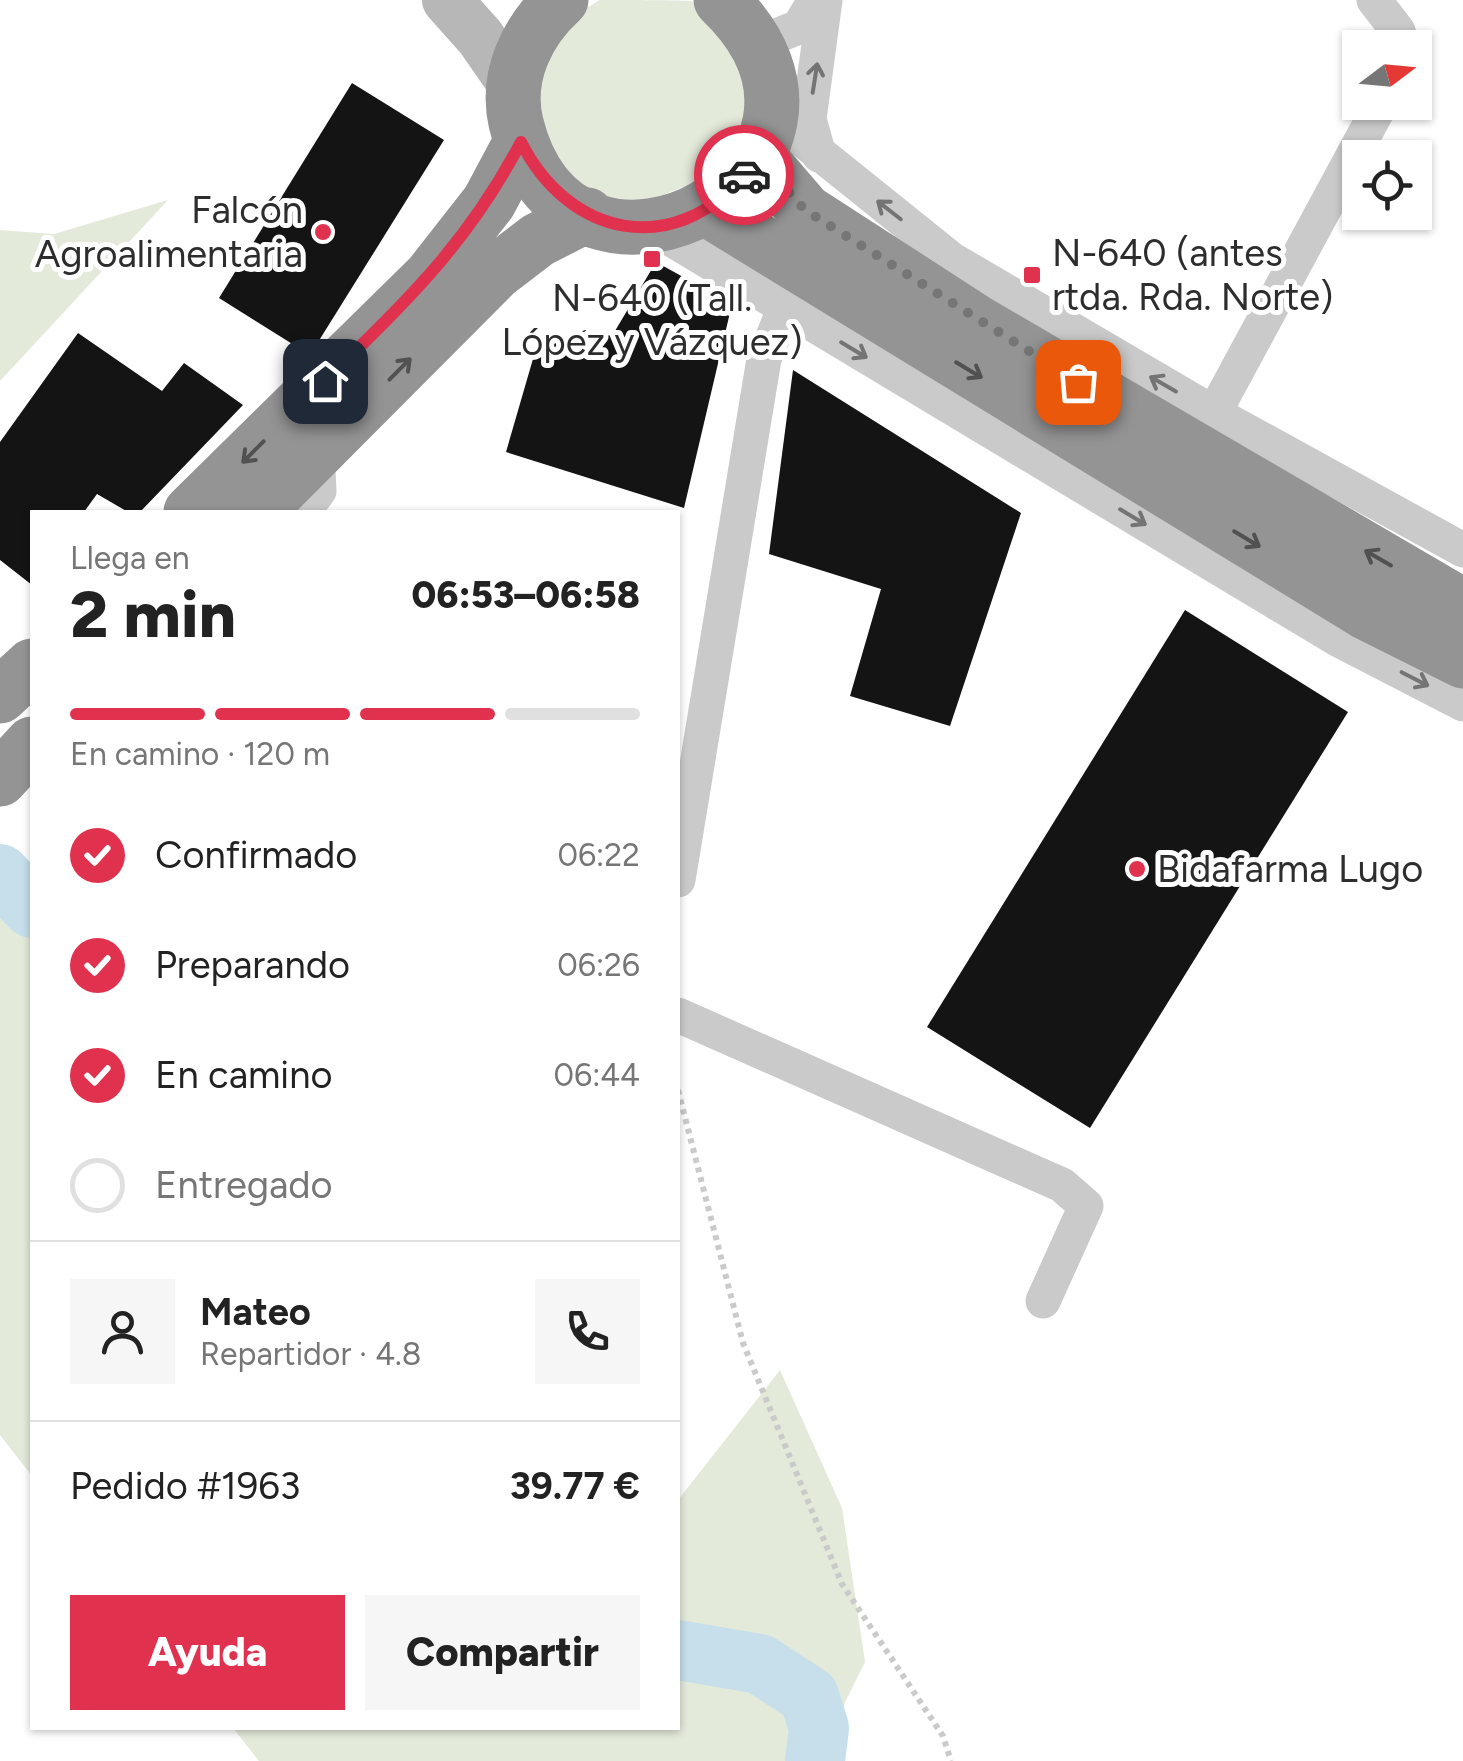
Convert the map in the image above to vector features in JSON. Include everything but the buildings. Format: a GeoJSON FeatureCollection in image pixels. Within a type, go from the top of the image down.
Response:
{"type":"FeatureCollection","features":[{"type":"Feature","properties":{"kind":"highway"},"geometry":{"type":"LineString","coordinates":[[560,0],[529,36],[514,86],[521,142],[547,185],[587,216],[618,226],[650,228],[707,210],[735,186],[762,134],[765,65],[740,16]]}},
{"type":"Feature","properties":{"kind":"highway"},"geometry":{"type":"LineString","coordinates":[[762,134],[805,210],[978,323],[1463,606]]}},
{"type":"Feature","properties":{"kind":"highway"},"geometry":{"type":"LineString","coordinates":[[193,510],[432,276],[489,202],[521,142]]}},
{"type":"Feature","properties":{"kind":"highway"},"geometry":{"type":"LineString","coordinates":[[707,210],[1367,613],[1463,661]]}},
{"type":"Feature","properties":{"kind":"highway"},"geometry":{"type":"LineString","coordinates":[[258,510],[495,273],[538,240],[587,216]]}},
{"type":"Feature","properties":{"kind":"highway"},"geometry":{"type":"LineString","coordinates":[[0,696],[30,668]]}},
{"type":"Feature","properties":{"kind":"highway"},"geometry":{"type":"LineString","coordinates":[[0,778],[30,746]]}},
{"type":"Feature","properties":{"kind":"main road"},"geometry":{"type":"LineString","coordinates":[[447,0],[480,36],[514,86]]}},
{"type":"Feature","properties":{"kind":"street"},"geometry":{"type":"LineString","coordinates":[[740,16],[799,26],[815,0]]}},
{"type":"Feature","properties":{"kind":"street"},"geometry":{"type":"LineString","coordinates":[[819,155],[808,119],[825,0]]}},
{"type":"Feature","properties":{"kind":"street"},"geometry":{"type":"LineString","coordinates":[[1374,0],[1397,30]]}},
{"type":"Feature","properties":{"kind":"street"},"geometry":{"type":"LineString","coordinates":[[1214,413],[1372,120]]}},
{"type":"Feature","properties":{"kind":"street"},"geometry":{"type":"LineString","coordinates":[[762,134],[819,155],[951,259],[1214,413],[1463,550]]}},
{"type":"Feature","properties":{"kind":"street"},"geometry":{"type":"LineString","coordinates":[[650,228],[1339,640],[1463,704]]}},
{"type":"Feature","properties":{"kind":"street"},"geometry":{"type":"LineString","coordinates":[[680,868],[764,359],[785,307]]}},
{"type":"Feature","properties":{"kind":"street"},"geometry":{"type":"LineString","coordinates":[[305,510],[319,491],[316,452]]}},
{"type":"Feature","properties":{"kind":"street"},"geometry":{"type":"LineString","coordinates":[[680,1016],[1062,1186],[1086,1206],[1043,1301]]}},
{"type":"Feature","properties":{"kind":"path"},"geometry":{"type":"LineString","coordinates":[[680,1098],[743,1343],[842,1584],[943,1736],[951,1761]]}},
{"type":"Feature","properties":{"kind":"green space"},"geometry":{"type":"Polygon","coordinates":[[[600,0],[691,1],[721,26],[740,66],[747,109],[737,146],[712,174],[657,198],[635,203],[609,198],[586,187],[567,171],[553,150],[538,101],[546,51],[562,27],[600,0]]]}},
{"type":"Feature","properties":{"kind":"green space"},"geometry":{"type":"Polygon","coordinates":[[[168,200],[0,381],[0,230],[54,234],[168,200]]]}},
{"type":"Feature","properties":{"kind":"green space"},"geometry":{"type":"Polygon","coordinates":[[[0,891],[30,909],[30,1473],[0,1435],[0,891]]]}},
{"type":"Feature","properties":{"kind":"green space"},"geometry":{"type":"Polygon","coordinates":[[[780,1370],[842,1508],[865,1662],[816,1761],[259,1761],[235,1730],[680,1730],[680,1497],[780,1370]]]}},
{"type":"Feature","properties":{"kind":"waterway"},"geometry":{"type":"LineString","coordinates":[[0,874],[30,906]]}},
{"type":"Feature","properties":{"kind":"waterway"},"geometry":{"type":"LineString","coordinates":[[680,1650],[760,1664],[809,1696],[819,1728],[815,1761]]}},
{"type":"Feature","properties":{"kind":"way so far"},"geometry":{"type":"LineString","coordinates":[[744,175],[756,156],[805,210],[978,323],[1078,382]]}},
{"type":"Feature","properties":{"kind":"place","name":"Falcón Agroalimentaria"},"geometry":{"type":"Point","coordinates":[323,232]}},
{"type":"Feature","properties":{"kind":"place","name":"N-640 (Tall. López y Vázquez)"},"geometry":{"type":"Point","coordinates":[652,259]}},
{"type":"Feature","properties":{"kind":"place","name":"N-640 (antes rtda. Rda. Norte)"},"geometry":{"type":"Point","coordinates":[1032,275]}},
{"type":"Feature","properties":{"kind":"place","name":"Bidafarma Lugo"},"geometry":{"type":"Point","coordinates":[1137,869]}},
{"type":"Feature","properties":{"kind":"route"},"geometry":{"type":"LineString","coordinates":[[325,381],[432,276],[461,242],[489,202],[521,142],[536,172],[559,197],[587,216],[618,226],[650,228],[680,222],[707,210],[744,175]]}}]}
